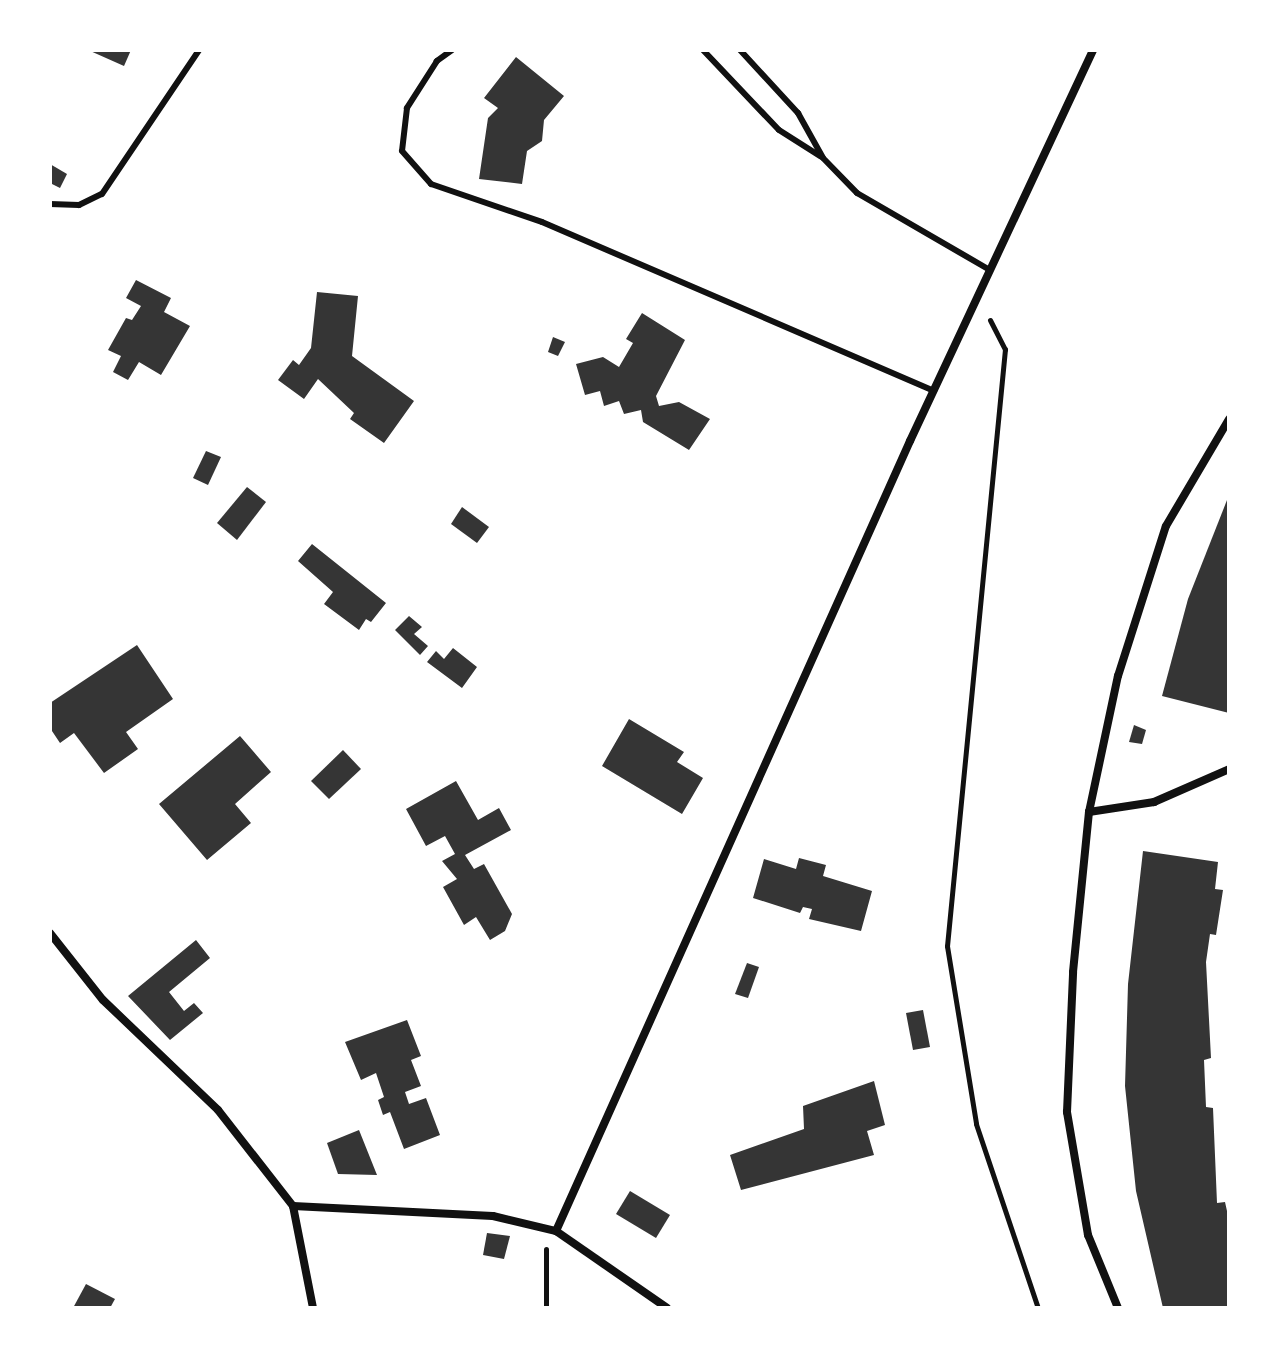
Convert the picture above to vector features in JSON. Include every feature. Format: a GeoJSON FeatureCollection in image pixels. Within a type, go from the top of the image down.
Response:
{"type":"FeatureCollection","features":[{"type":"Feature","properties":{"kind":"street"},"geometry":{"type":"LineString","coordinates":[[556,1231],[934,391],[1093,50]]}},
{"type":"Feature","properties":{"kind":"street"},"geometry":{"type":"LineString","coordinates":[[1118,1308],[1088,1235],[1067,1112],[1073,972],[1089,812],[1118,676],[1166,526],[1229,419]]}},
{"type":"Feature","properties":{"kind":"street"},"geometry":{"type":"LineString","coordinates":[[1089,812],[1154,802],[1229,769]]}},
{"type":"Feature","properties":{"kind":"street"},"geometry":{"type":"LineString","coordinates":[[50,933],[103,1000],[218,1110],[293,1206],[313,1308]]}},
{"type":"Feature","properties":{"kind":"street"},"geometry":{"type":"LineString","coordinates":[[293,1206],[493,1216],[556,1231],[667,1308]]}},
{"type":"Feature","properties":{"kind":"lane"},"geometry":{"type":"LineString","coordinates":[[50,204],[79,205],[102,194],[199,50]]}},
{"type":"Feature","properties":{"kind":"lane"},"geometry":{"type":"LineString","coordinates":[[452,50],[437,61],[407,108],[402,151],[431,184],[542,222],[934,391]]}},
{"type":"Feature","properties":{"kind":"lane"},"geometry":{"type":"LineString","coordinates":[[703,50],[779,130],[823,158],[857,193],[990,270]]}},
{"type":"Feature","properties":{"kind":"lane"},"geometry":{"type":"LineString","coordinates":[[740,50],[798,113],[823,158]]}},
{"type":"Feature","properties":{"kind":"path"},"geometry":{"type":"LineString","coordinates":[[978,298],[1005,349],[947,946],[976,1124],[1038,1308]]}},
{"type":"Feature","properties":{"kind":"path"},"geometry":{"type":"LineString","coordinates":[[546,1308],[544,1254],[556,1231]]}},
{"type":"Feature","properties":{"kind":"building"},"geometry":{"type":"Polygon","coordinates":[[[88,50],[131,50],[124,66],[88,50]]]}},
{"type":"Feature","properties":{"kind":"building"},"geometry":{"type":"Polygon","coordinates":[[[516,57],[564,96],[544,120],[542,141],[527,151],[522,184],[479,179],[488,118],[498,108],[484,98],[516,57]]]}},
{"type":"Feature","properties":{"kind":"building"},"geometry":{"type":"Polygon","coordinates":[[[50,164],[67,174],[60,188],[50,183],[50,164]]]}},
{"type":"Feature","properties":{"kind":"building"},"geometry":{"type":"Polygon","coordinates":[[[136,280],[171,298],[164,312],[190,326],[161,375],[139,362],[128,380],[113,372],[121,356],[108,350],[126,318],[132,320],[141,306],[126,298],[136,280]]]}},
{"type":"Feature","properties":{"kind":"building"},"geometry":{"type":"Polygon","coordinates":[[[317,292],[358,296],[352,356],[414,401],[384,443],[350,419],[354,413],[318,379],[304,399],[278,380],[293,360],[299,365],[311,348],[317,292]]]}},
{"type":"Feature","properties":{"kind":"building"},"geometry":{"type":"Polygon","coordinates":[[[642,313],[685,340],[656,396],[659,406],[679,402],[710,419],[689,450],[643,422],[641,410],[624,414],[619,401],[604,406],[600,391],[585,395],[576,364],[603,357],[619,367],[633,343],[626,339],[642,313]]]}},
{"type":"Feature","properties":{"kind":"building"},"geometry":{"type":"Polygon","coordinates":[[[553,337],[565,342],[558,356],[548,352],[553,337]]]}},
{"type":"Feature","properties":{"kind":"building"},"geometry":{"type":"Polygon","coordinates":[[[206,451],[221,457],[208,485],[193,478],[206,451]]]}},
{"type":"Feature","properties":{"kind":"building"},"geometry":{"type":"Polygon","coordinates":[[[247,487],[266,502],[237,540],[217,523],[247,487]]]}},
{"type":"Feature","properties":{"kind":"building"},"geometry":{"type":"Polygon","coordinates":[[[1229,495],[1229,713],[1162,696],[1188,599],[1229,495]]]}},
{"type":"Feature","properties":{"kind":"building"},"geometry":{"type":"Polygon","coordinates":[[[462,507],[489,527],[477,543],[451,524],[462,507]]]}},
{"type":"Feature","properties":{"kind":"building"},"geometry":{"type":"Polygon","coordinates":[[[312,544],[386,603],[371,622],[366,619],[359,630],[324,604],[333,592],[298,561],[312,544]]]}},
{"type":"Feature","properties":{"kind":"building"},"geometry":{"type":"Polygon","coordinates":[[[409,616],[422,627],[414,634],[428,646],[420,655],[395,630],[409,616]]]}},
{"type":"Feature","properties":{"kind":"building"},"geometry":{"type":"Polygon","coordinates":[[[137,645],[173,699],[126,732],[138,749],[104,773],[74,733],[60,743],[50,728],[50,703],[137,645]]]}},
{"type":"Feature","properties":{"kind":"building"},"geometry":{"type":"Polygon","coordinates":[[[453,648],[477,667],[462,688],[427,662],[436,651],[444,659],[453,648]]]}},
{"type":"Feature","properties":{"kind":"building"},"geometry":{"type":"Polygon","coordinates":[[[629,719],[684,752],[677,762],[703,778],[682,814],[602,766],[629,719]]]}},
{"type":"Feature","properties":{"kind":"building"},"geometry":{"type":"Polygon","coordinates":[[[1134,725],[1146,730],[1142,744],[1129,742],[1134,725]]]}},
{"type":"Feature","properties":{"kind":"building"},"geometry":{"type":"Polygon","coordinates":[[[240,736],[271,772],[235,804],[251,823],[207,860],[159,804],[240,736]]]}},
{"type":"Feature","properties":{"kind":"building"},"geometry":{"type":"Polygon","coordinates":[[[343,750],[361,769],[329,799],[311,781],[343,750]]]}},
{"type":"Feature","properties":{"kind":"building"},"geometry":{"type":"Polygon","coordinates":[[[456,781],[478,820],[499,808],[511,830],[465,855],[474,869],[484,864],[512,914],[505,931],[490,940],[476,917],[464,925],[443,887],[457,879],[442,861],[455,854],[445,836],[426,846],[406,809],[456,781]]]}},
{"type":"Feature","properties":{"kind":"building"},"geometry":{"type":"Polygon","coordinates":[[[1143,851],[1218,862],[1215,889],[1223,890],[1216,935],[1210,934],[1206,962],[1211,1058],[1204,1060],[1206,1107],[1213,1108],[1217,1203],[1225,1202],[1229,1220],[1229,1308],[1163,1308],[1136,1191],[1125,1086],[1128,984],[1143,851]]]}},
{"type":"Feature","properties":{"kind":"building"},"geometry":{"type":"Polygon","coordinates":[[[799,858],[826,865],[823,876],[872,891],[861,931],[809,919],[812,909],[803,907],[800,913],[753,898],[764,859],[796,869],[799,858]]]}},
{"type":"Feature","properties":{"kind":"building"},"geometry":{"type":"Polygon","coordinates":[[[196,940],[210,958],[169,992],[184,1011],[194,1003],[203,1013],[170,1040],[128,996],[196,940]]]}},
{"type":"Feature","properties":{"kind":"building"},"geometry":{"type":"Polygon","coordinates":[[[747,963],[759,967],[748,998],[735,994],[747,963]]]}},
{"type":"Feature","properties":{"kind":"building"},"geometry":{"type":"Polygon","coordinates":[[[923,1010],[930,1047],[913,1050],[906,1013],[923,1010]]]}},
{"type":"Feature","properties":{"kind":"building"},"geometry":{"type":"Polygon","coordinates":[[[407,1020],[421,1056],[411,1060],[421,1086],[405,1092],[409,1104],[426,1098],[440,1135],[404,1149],[390,1112],[383,1115],[378,1100],[384,1097],[376,1073],[361,1080],[345,1042],[407,1020]]]}},
{"type":"Feature","properties":{"kind":"building"},"geometry":{"type":"Polygon","coordinates":[[[874,1081],[885,1125],[867,1131],[874,1155],[741,1190],[730,1155],[804,1129],[803,1106],[874,1081]]]}},
{"type":"Feature","properties":{"kind":"building"},"geometry":{"type":"Polygon","coordinates":[[[359,1130],[377,1175],[338,1174],[327,1143],[359,1130]]]}},
{"type":"Feature","properties":{"kind":"building"},"geometry":{"type":"Polygon","coordinates":[[[630,1191],[670,1215],[656,1238],[616,1214],[630,1191]]]}},
{"type":"Feature","properties":{"kind":"building"},"geometry":{"type":"Polygon","coordinates":[[[487,1233],[510,1236],[504,1259],[483,1255],[487,1233]]]}},
{"type":"Feature","properties":{"kind":"building"},"geometry":{"type":"Polygon","coordinates":[[[86,1284],[115,1299],[110,1308],[73,1308],[86,1284]]]}}]}
